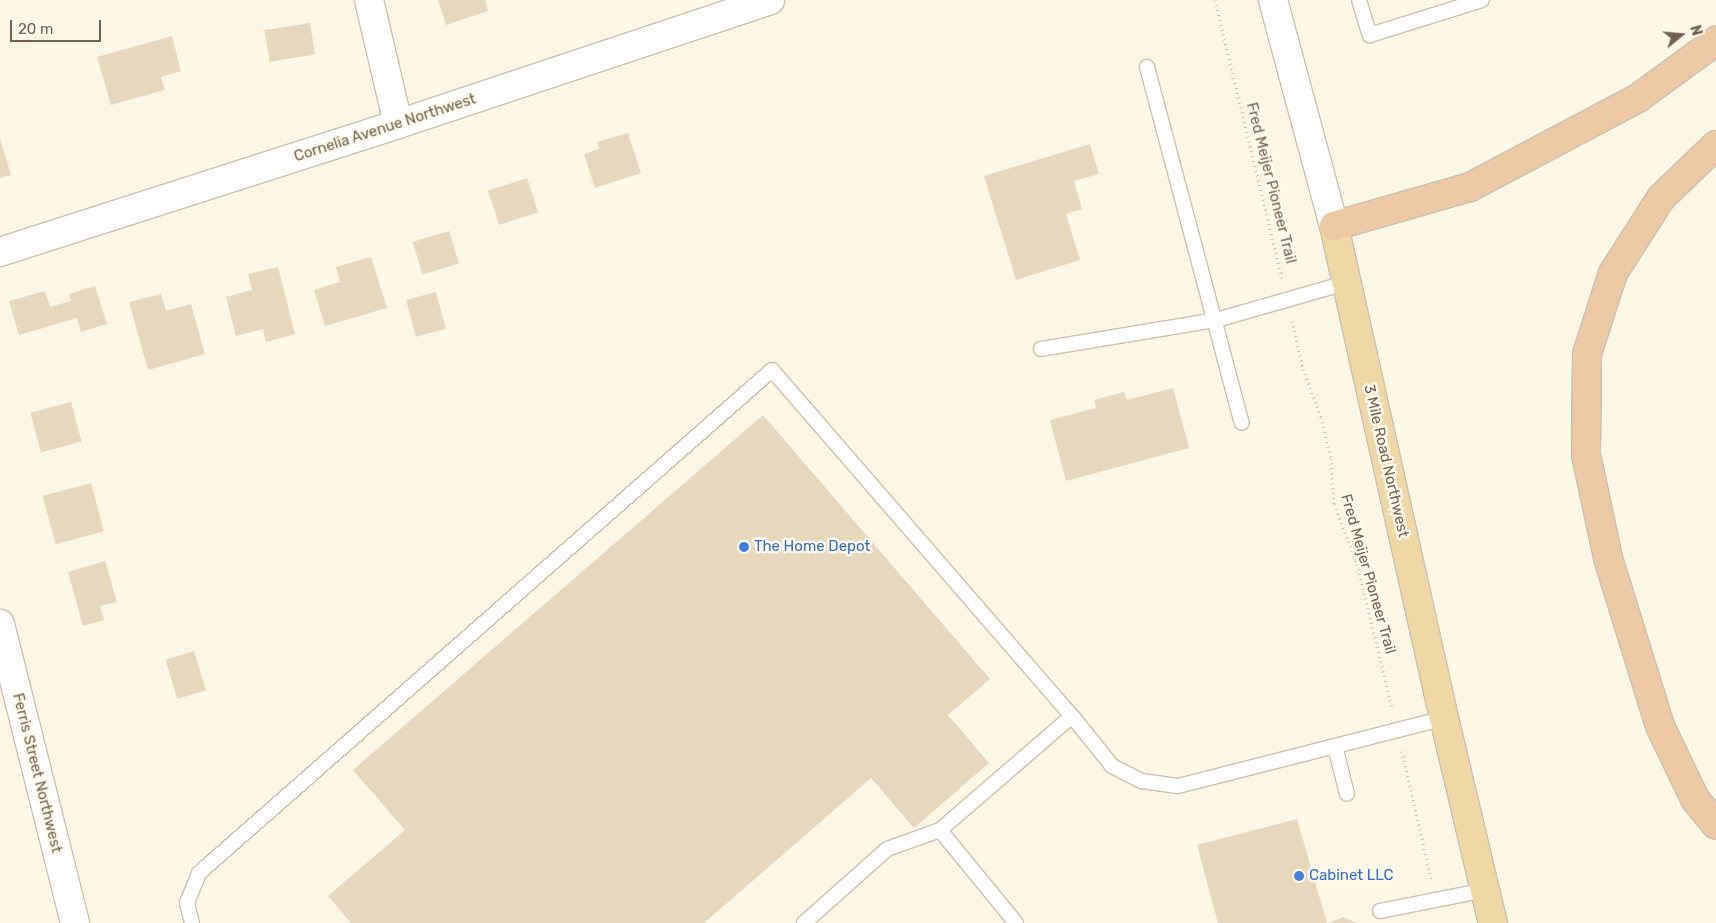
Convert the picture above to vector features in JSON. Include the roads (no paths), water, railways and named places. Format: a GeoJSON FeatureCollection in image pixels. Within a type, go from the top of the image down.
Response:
{"type":"FeatureCollection","features":[{"type":"Feature","properties":{"kind":"highway"},"geometry":{"type":"LineString","coordinates":[[1334,226],[1470,187],[1638,98],[1716,41]]}},
{"type":"Feature","properties":{"kind":"highway"},"geometry":{"type":"LineString","coordinates":[[1716,145],[1661,198],[1613,273],[1587,354],[1586,455],[1608,558],[1660,726],[1695,800],[1716,825]]}},
{"type":"Feature","properties":{"kind":"highway","name":"3 Mile Road Northwest"},"geometry":{"type":"LineString","coordinates":[[1334,226],[1444,718],[1494,923]]}},
{"type":"Feature","properties":{"kind":"street"},"geometry":{"type":"LineString","coordinates":[[369,0],[398,124]]}},
{"type":"Feature","properties":{"kind":"street","name":"Cornelia Avenue Northwest"},"geometry":{"type":"LineString","coordinates":[[0,252],[398,124],[770,0]]}},
{"type":"Feature","properties":{"kind":"street","name":"3 Mile Road Northwest"},"geometry":{"type":"LineString","coordinates":[[1273,0],[1334,226]]}},
{"type":"Feature","properties":{"kind":"street","name":"Ferris Street Northwest"},"geometry":{"type":"LineString","coordinates":[[0,624],[74,923]]}},
{"type":"Feature","properties":{"kind":"lane"},"geometry":{"type":"LineString","coordinates":[[1359,0],[1370,35],[1482,0]]}},
{"type":"Feature","properties":{"kind":"lane"},"geometry":{"type":"LineString","coordinates":[[1146,67],[1216,320],[1242,423]]}},
{"type":"Feature","properties":{"kind":"lane"},"geometry":{"type":"LineString","coordinates":[[1042,350],[1216,320],[1346,282]]}},
{"type":"Feature","properties":{"kind":"lane"},"geometry":{"type":"LineString","coordinates":[[192,923],[187,903],[199,873],[772,370],[1072,716],[1112,766],[1142,781],[1178,786],[1444,718]]}},
{"type":"Feature","properties":{"kind":"lane"},"geometry":{"type":"LineString","coordinates":[[804,923],[886,849],[940,830],[1072,716]]}},
{"type":"Feature","properties":{"kind":"lane"},"geometry":{"type":"LineString","coordinates":[[1335,746],[1347,794]]}},
{"type":"Feature","properties":{"kind":"lane"},"geometry":{"type":"LineString","coordinates":[[940,830],[1016,923]]}},
{"type":"Feature","properties":{"kind":"lane"},"geometry":{"type":"LineString","coordinates":[[1380,911],[1486,890]]}},
{"type":"Feature","properties":{"kind":"place","name":"The Home Depot"},"geometry":{"type":"Point","coordinates":[744,547]}},
{"type":"Feature","properties":{"kind":"place","name":"Cabinet LLC"},"geometry":{"type":"Point","coordinates":[1299,876]}}]}
